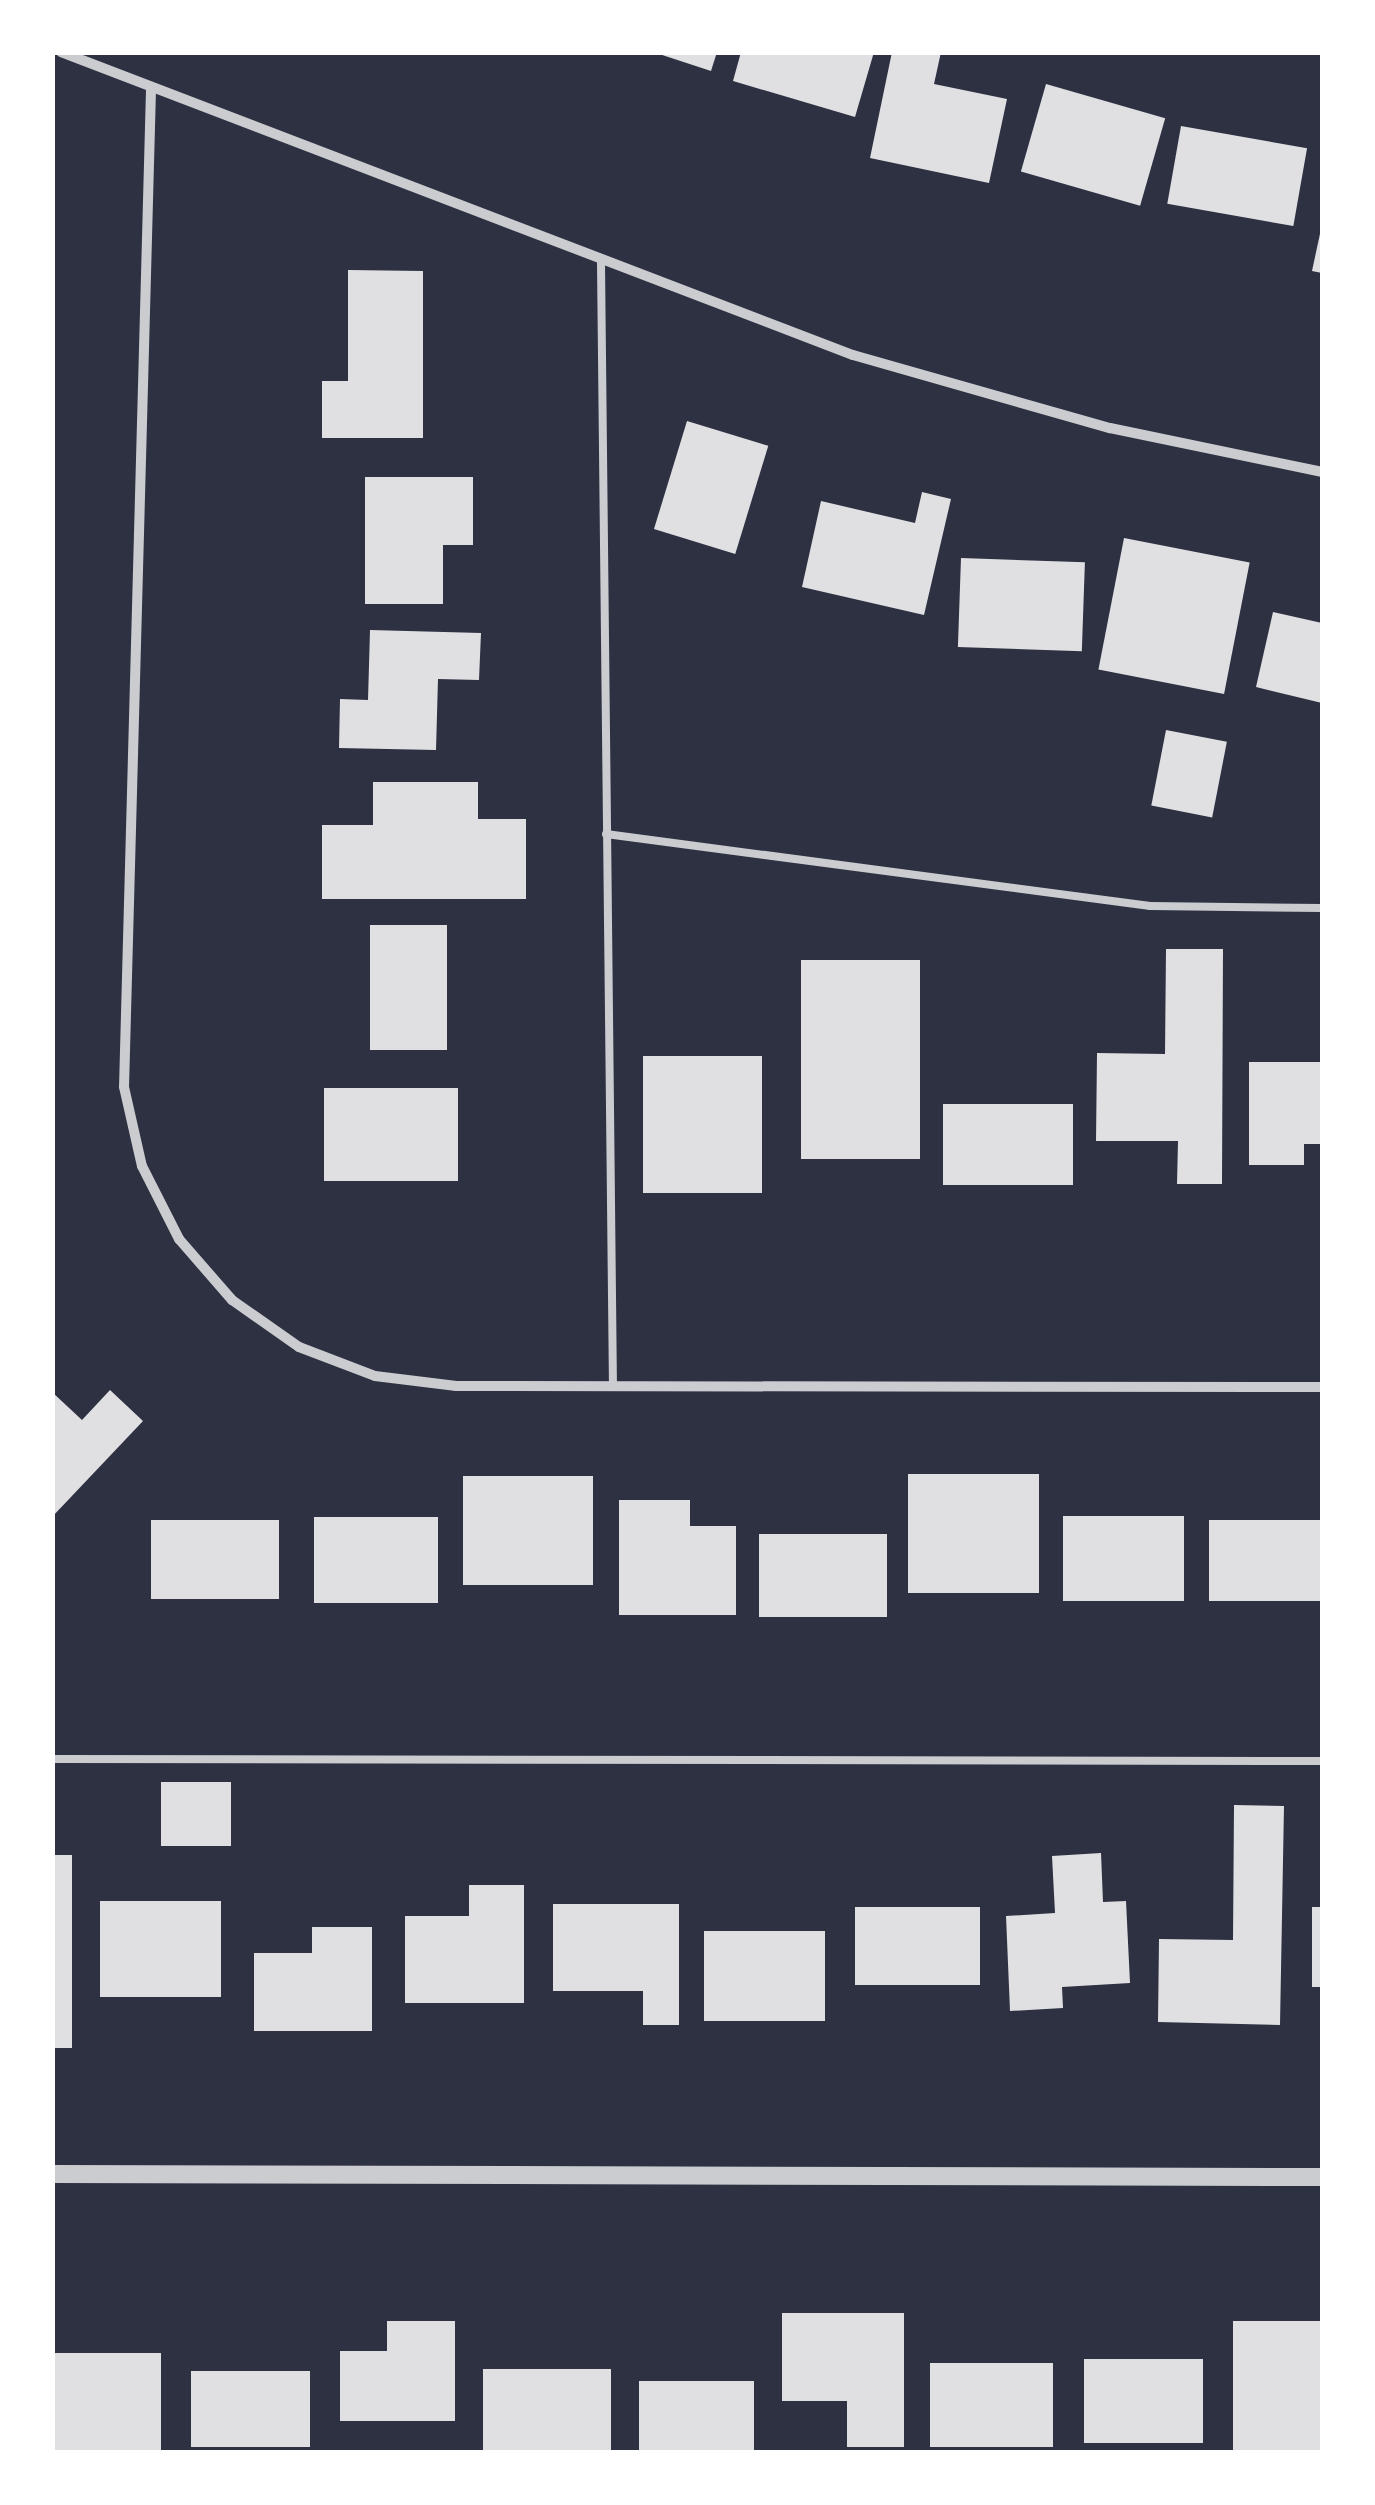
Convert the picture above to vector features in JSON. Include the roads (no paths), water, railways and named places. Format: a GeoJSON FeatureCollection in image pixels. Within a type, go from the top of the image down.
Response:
{"type":"FeatureCollection","features":[{"type":"Feature","properties":{"kind":"street"},"geometry":{"type":"LineString","coordinates":[[61,52],[601,262],[853,354],[1110,428],[1322,472]]}},
{"type":"Feature","properties":{"kind":"street"},"geometry":{"type":"LineString","coordinates":[[151,90],[122,1041],[124,1087],[142,1166],[179,1238],[222,1288],[299,1347],[375,1376],[424,1382],[1322,1387]]}},
{"type":"Feature","properties":{"kind":"street"},"geometry":{"type":"LineString","coordinates":[[52,2174],[1322,2177]]}},
{"type":"Feature","properties":{"kind":"lane"},"geometry":{"type":"LineString","coordinates":[[601,262],[613,1386]]}},
{"type":"Feature","properties":{"kind":"lane"},"geometry":{"type":"LineString","coordinates":[[606,834],[1150,906],[1322,908]]}},
{"type":"Feature","properties":{"kind":"lane"},"geometry":{"type":"LineString","coordinates":[[52,1760],[1322,1761]]}}]}
